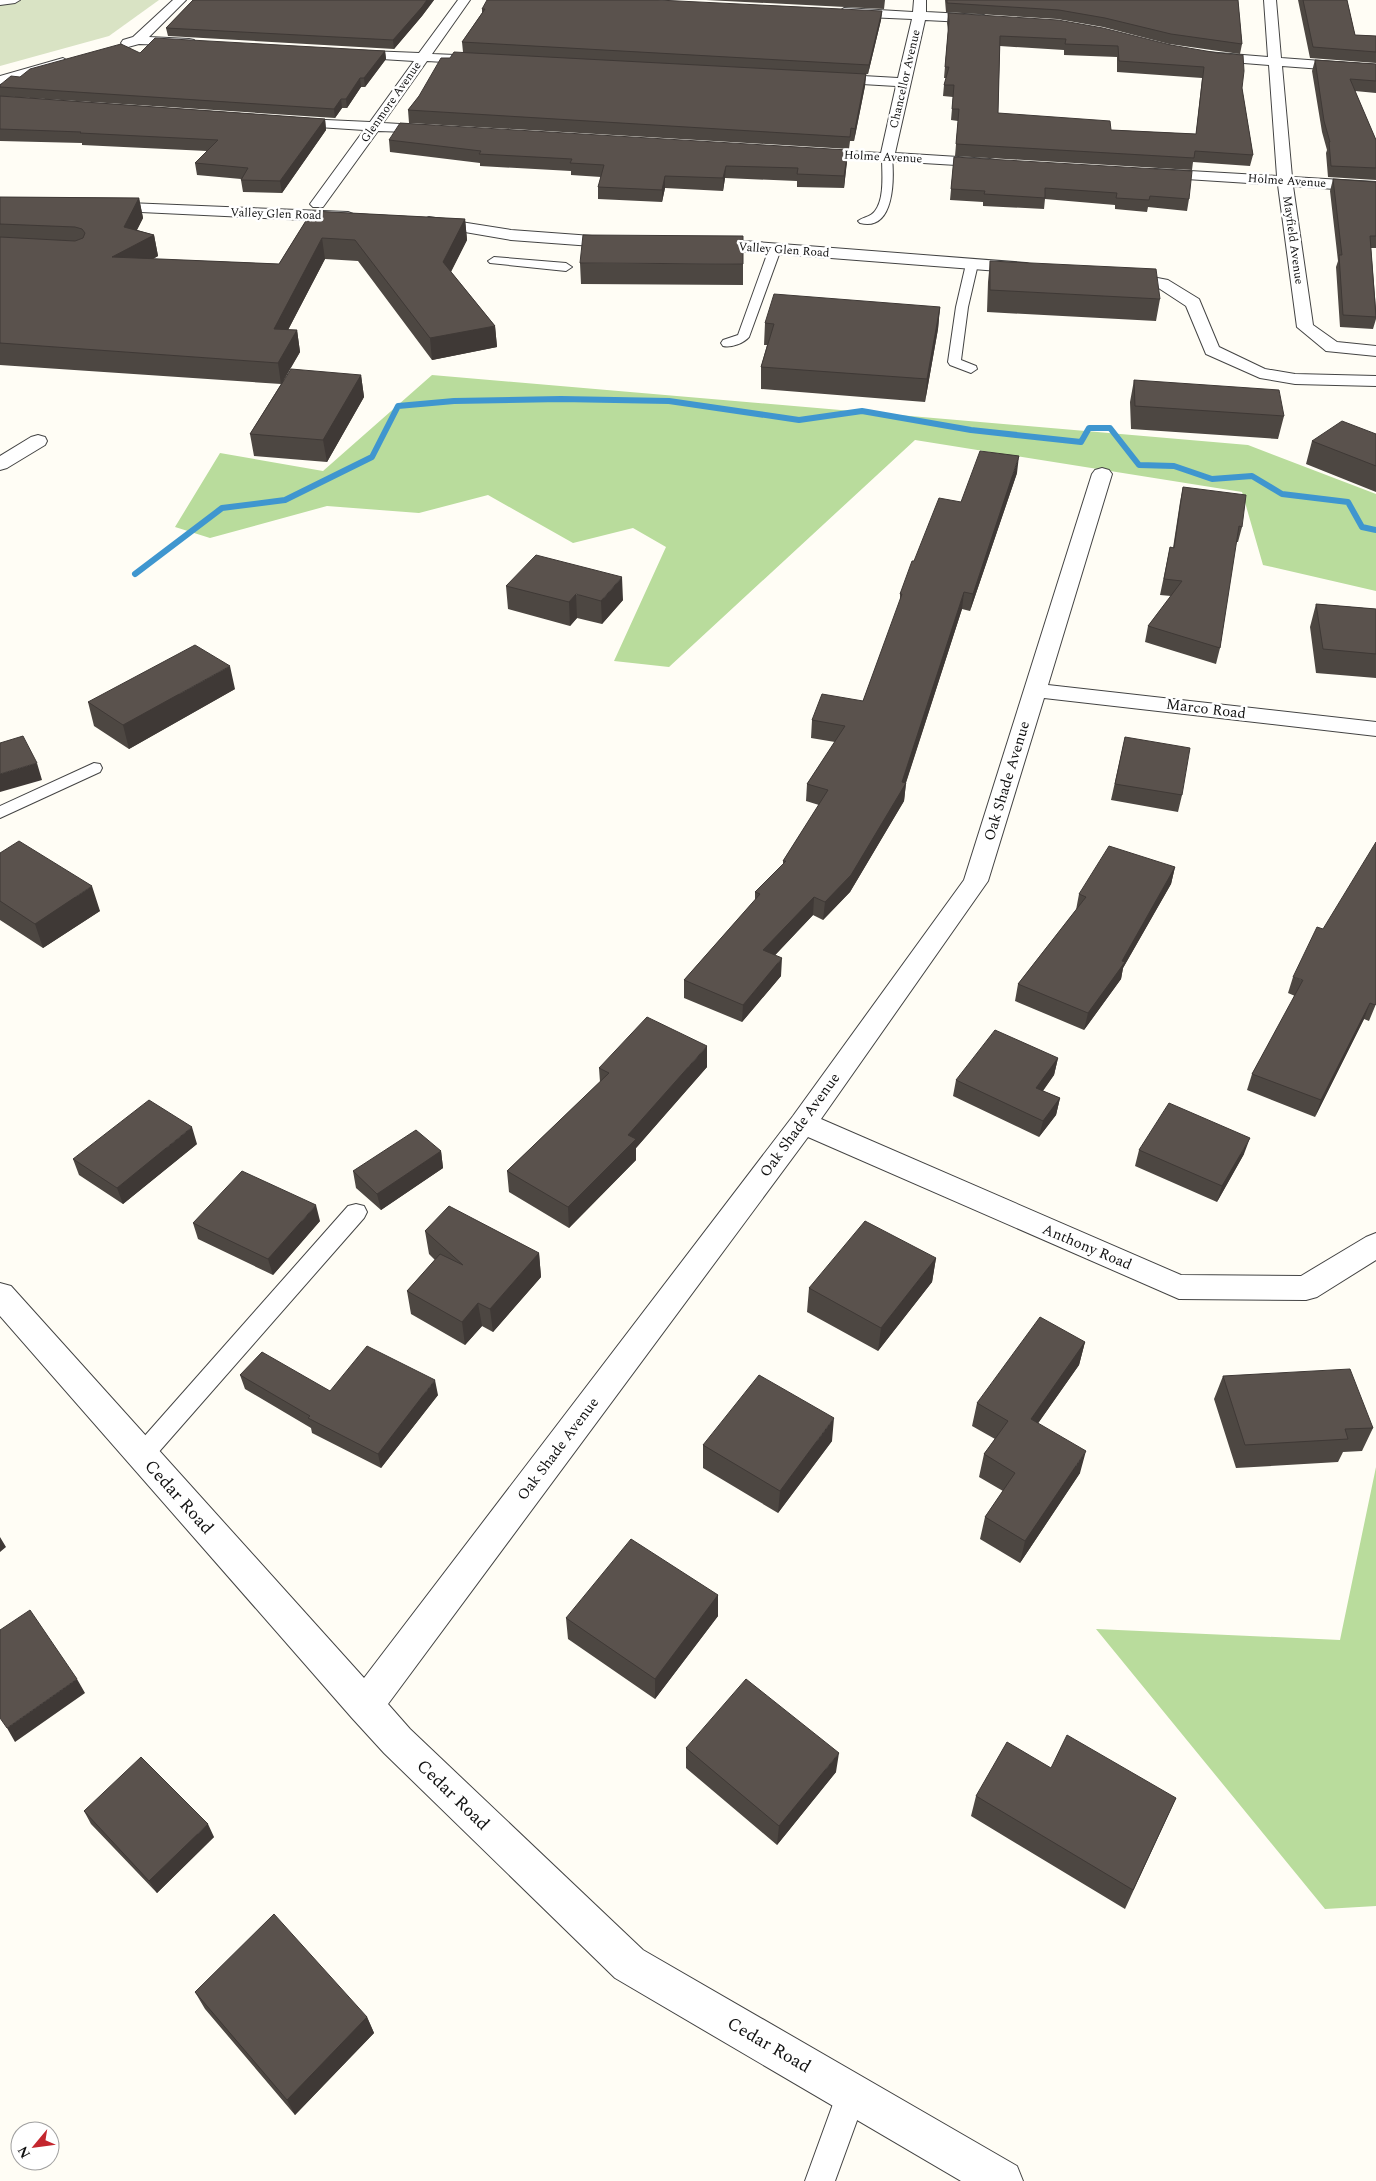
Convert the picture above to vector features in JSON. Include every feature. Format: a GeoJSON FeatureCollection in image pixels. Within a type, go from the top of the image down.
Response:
{"type":"FeatureCollection","features":[{"type":"Feature","properties":{"kind":"street"},"geometry":{"type":"LineString","coordinates":[[138,40],[180,0]]}},
{"type":"Feature","properties":{"kind":"street","name":"Glenmore Avenue"},"geometry":{"type":"LineString","coordinates":[[318,204],[464,0]]}},
{"type":"Feature","properties":{"kind":"street","name":"Chancellor Avenue"},"geometry":{"type":"LineString","coordinates":[[887,158],[920,16],[920,0]]}},
{"type":"Feature","properties":{"kind":"street","name":"Mayfield Avenue"},"geometry":{"type":"LineString","coordinates":[[1270,0],[1285,180],[1305,328],[1332,347],[1376,351]]}},
{"type":"Feature","properties":{"kind":"street"},"geometry":{"type":"LineString","coordinates":[[830,12],[997,20]]}},
{"type":"Feature","properties":{"kind":"street"},"geometry":{"type":"LineString","coordinates":[[119,45],[138,40],[206,44]]}},
{"type":"Feature","properties":{"kind":"street"},"geometry":{"type":"LineString","coordinates":[[334,52],[491,61]]}},
{"type":"Feature","properties":{"kind":"street"},"geometry":{"type":"LineString","coordinates":[[1197,55],[1376,69]]}},
{"type":"Feature","properties":{"kind":"street"},"geometry":{"type":"LineString","coordinates":[[0,80],[73,59]]}},
{"type":"Feature","properties":{"kind":"street"},"geometry":{"type":"LineString","coordinates":[[816,78],[904,82]]}},
{"type":"Feature","properties":{"kind":"street"},"geometry":{"type":"LineString","coordinates":[[276,120],[453,132]]}},
{"type":"Feature","properties":{"kind":"street","name":"Holme Avenue"},"geometry":{"type":"LineString","coordinates":[[799,152],[1007,164]]}},
{"type":"Feature","properties":{"kind":"street","name":"Holme Avenue"},"geometry":{"type":"LineString","coordinates":[[1146,172],[1376,187]]}},
{"type":"Feature","properties":{"kind":"street","name":"Valley Glen Road"},"geometry":{"type":"LineString","coordinates":[[90,207],[359,218]]}},
{"type":"Feature","properties":{"kind":"street"},"geometry":{"type":"LineString","coordinates":[[415,221],[443,222],[511,235],[594,243],[634,244]]}},
{"type":"Feature","properties":{"kind":"street","name":"Valley Glen Road"},"geometry":{"type":"LineString","coordinates":[[694,245],[775,249],[1042,269]]}},
{"type":"Feature","properties":{"kind":"street"},"geometry":{"type":"LineString","coordinates":[[1101,274],[1162,283],[1193,304],[1212,350],[1260,373],[1295,379],[1376,381]]}},
{"type":"Feature","properties":{"kind":"street"},"geometry":{"type":"LineString","coordinates":[[0,464],[38,442]]}},
{"type":"Feature","properties":{"kind":"street","name":"Oak Shade Avenue"},"geometry":{"type":"LineString","coordinates":[[365,1706],[803,1124],[976,881],[1102,474]]}},
{"type":"Feature","properties":{"kind":"street","name":"Marco Road"},"geometry":{"type":"LineString","coordinates":[[1036,690],[1376,729]]}},
{"type":"Feature","properties":{"kind":"street","name":"Anthony Road"},"geometry":{"type":"LineString","coordinates":[[803,1124],[1179,1287],[1306,1288],[1376,1245]]}},
{"type":"Feature","properties":{"kind":"street","name":"Cedar Road"},"geometry":{"type":"LineString","coordinates":[[0,1296],[397,1741],[629,1964],[1002,2181]]}},
{"type":"Feature","properties":{"kind":"lane"},"geometry":{"type":"LineString","coordinates":[[0,2],[15,0]]}},
{"type":"Feature","properties":{"kind":"lane"},"geometry":{"type":"LineString","coordinates":[[864,221],[878,216],[882,209],[888,183],[887,158]]}},
{"type":"Feature","properties":{"kind":"lane"},"geometry":{"type":"LineString","coordinates":[[727,343],[743,336],[775,249]]}},
{"type":"Feature","properties":{"kind":"lane"},"geometry":{"type":"LineString","coordinates":[[494,261],[566,267]]}},
{"type":"Feature","properties":{"kind":"lane"},"geometry":{"type":"LineString","coordinates":[[971,369],[954,362],[962,307],[972,264]]}},
{"type":"Feature","properties":{"kind":"lane"},"geometry":{"type":"LineString","coordinates":[[0,813],[94,768]]}},
{"type":"Feature","properties":{"kind":"lane"},"geometry":{"type":"LineString","coordinates":[[142,1455],[356,1212]]}},
{"type":"Feature","properties":{"kind":"lane"},"geometry":{"type":"LineString","coordinates":[[820,2181],[852,2093]]}},
{"type":"Feature","properties":{"kind":"green space"},"geometry":{"type":"Polygon","coordinates":[[[0,0],[159,0],[109,36],[0,66],[0,0]]]}},
{"type":"Feature","properties":{"kind":"green space"},"geometry":{"type":"Polygon","coordinates":[[[432,375],[1248,445],[1376,494],[1376,591],[1263,565],[1242,492],[915,440],[669,667],[614,661],[666,547],[633,528],[573,543],[488,495],[419,513],[327,506],[210,538],[175,527],[220,453],[323,471],[432,375]]]}},
{"type":"Feature","properties":{"kind":"green space"},"geometry":{"type":"Polygon","coordinates":[[[1376,1467],[1376,1906],[1325,1909],[1096,1629],[1340,1640],[1376,1467]]]}},
{"type":"Feature","properties":{"kind":"building"},"geometry":{"type":"Polygon","coordinates":[[[193,0],[427,0],[393,40],[166,28],[193,0]]]}},
{"type":"Feature","properties":{"kind":"building"},"geometry":{"type":"Polygon","coordinates":[[[487,0],[658,0],[882,11],[869,65],[462,42],[485,9],[482,9],[487,0]]]}},
{"type":"Feature","properties":{"kind":"building"},"geometry":{"type":"Polygon","coordinates":[[[947,0],[1238,0],[1242,44],[1171,34],[1105,18],[1059,10],[947,3],[947,0]]]}},
{"type":"Feature","properties":{"kind":"building"},"geometry":{"type":"Polygon","coordinates":[[[1303,0],[1347,0],[1355,35],[1376,36],[1376,52],[1313,47],[1303,0]]]}},
{"type":"Feature","properties":{"kind":"building"},"geometry":{"type":"Polygon","coordinates":[[[948,13],[1058,20],[1103,28],[1171,45],[1243,55],[1242,88],[1253,155],[1195,151],[1194,158],[956,144],[959,109],[952,109],[954,85],[944,85],[949,67],[945,67],[948,13]],[[1000,36],[998,113],[1110,121],[1111,130],[1196,134],[1204,67],[1119,61],[1118,46],[1065,44],[1066,39],[1000,36]]]}},
{"type":"Feature","properties":{"kind":"building"},"geometry":{"type":"Polygon","coordinates":[[[155,38],[385,51],[364,78],[360,78],[346,99],[341,99],[334,109],[0,87],[11,76],[20,77],[30,69],[121,44],[140,53],[155,38]]]}},
{"type":"Feature","properties":{"kind":"building"},"geometry":{"type":"Polygon","coordinates":[[[454,52],[866,74],[855,129],[851,128],[850,137],[408,110],[419,96],[441,58],[450,58],[454,52]]]}},
{"type":"Feature","properties":{"kind":"building"},"geometry":{"type":"Polygon","coordinates":[[[1315,60],[1376,64],[1376,81],[1350,79],[1376,140],[1376,168],[1331,166],[1330,142],[1324,121],[1315,60]]]}},
{"type":"Feature","properties":{"kind":"building"},"geometry":{"type":"Polygon","coordinates":[[[0,96],[325,119],[280,181],[241,180],[248,168],[195,163],[218,140],[0,129],[0,96]]]}},
{"type":"Feature","properties":{"kind":"building"},"geometry":{"type":"Polygon","coordinates":[[[400,123],[848,150],[844,176],[797,174],[798,168],[726,166],[723,178],[665,176],[662,190],[598,187],[604,165],[570,163],[572,159],[479,154],[481,151],[389,140],[400,123]]]}},
{"type":"Feature","properties":{"kind":"building"},"geometry":{"type":"Polygon","coordinates":[[[954,157],[1192,171],[1189,199],[1150,196],[1149,200],[1116,198],[1117,193],[1045,188],[1045,198],[984,194],[985,191],[951,189],[954,157]]]}},
{"type":"Feature","properties":{"kind":"building"},"geometry":{"type":"Polygon","coordinates":[[[1333,179],[1376,182],[1376,236],[1370,236],[1376,317],[1343,315],[1339,255],[1342,255],[1333,179]]]}},
{"type":"Feature","properties":{"kind":"building"},"geometry":{"type":"Polygon","coordinates":[[[0,197],[139,198],[124,227],[154,235],[112,257],[279,264],[312,211],[465,219],[443,262],[495,326],[430,338],[355,240],[322,238],[274,329],[297,330],[278,363],[0,343],[0,237],[75,241],[83,238],[85,233],[82,229],[75,227],[0,224],[0,197]]]}},
{"type":"Feature","properties":{"kind":"building"},"geometry":{"type":"Polygon","coordinates":[[[583,235],[743,236],[743,264],[580,263],[583,235]]]}},
{"type":"Feature","properties":{"kind":"building"},"geometry":{"type":"Polygon","coordinates":[[[990,261],[1156,269],[1160,299],[990,290],[990,261]]]}},
{"type":"Feature","properties":{"kind":"building"},"geometry":{"type":"Polygon","coordinates":[[[774,294],[940,307],[927,379],[761,367],[774,324],[765,323],[774,294]]]}},
{"type":"Feature","properties":{"kind":"building"},"geometry":{"type":"Polygon","coordinates":[[[291,369],[361,375],[323,440],[250,434],[291,369]]]}},
{"type":"Feature","properties":{"kind":"building"},"geometry":{"type":"Polygon","coordinates":[[[1134,380],[1279,390],[1284,416],[1135,406],[1134,380]]]}},
{"type":"Feature","properties":{"kind":"building"},"geometry":{"type":"Polygon","coordinates":[[[1342,421],[1376,434],[1376,466],[1312,441],[1342,421]]]}},
{"type":"Feature","properties":{"kind":"building"},"geometry":{"type":"Polygon","coordinates":[[[980,451],[1019,456],[973,594],[964,592],[902,782],[906,783],[851,875],[825,902],[814,897],[763,950],[782,958],[743,1005],[684,980],[760,894],[755,892],[786,861],[783,861],[828,790],[807,784],[845,726],[812,720],[822,694],[863,701],[912,561],[914,561],[939,498],[961,502],[980,451]]]}},
{"type":"Feature","properties":{"kind":"building"},"geometry":{"type":"Polygon","coordinates":[[[1183,487],[1246,495],[1242,527],[1239,526],[1220,648],[1148,626],[1182,581],[1164,579],[1170,547],[1174,548],[1183,487]]]}},
{"type":"Feature","properties":{"kind":"building"},"geometry":{"type":"Polygon","coordinates":[[[536,555],[622,577],[601,601],[576,594],[569,602],[506,586],[536,555]]]}},
{"type":"Feature","properties":{"kind":"building"},"geometry":{"type":"Polygon","coordinates":[[[1316,604],[1376,609],[1376,654],[1323,649],[1316,604]]]}},
{"type":"Feature","properties":{"kind":"building"},"geometry":{"type":"Polygon","coordinates":[[[195,645],[230,666],[123,725],[88,702],[195,645]]]}},
{"type":"Feature","properties":{"kind":"building"},"geometry":{"type":"Polygon","coordinates":[[[23,736],[37,763],[0,774],[0,743],[23,736]]]}},
{"type":"Feature","properties":{"kind":"building"},"geometry":{"type":"Polygon","coordinates":[[[1125,737],[1190,748],[1182,795],[1115,784],[1125,737]]]}},
{"type":"Feature","properties":{"kind":"building"},"geometry":{"type":"Polygon","coordinates":[[[19,841],[92,886],[35,924],[0,901],[0,853],[19,841]]]}},
{"type":"Feature","properties":{"kind":"building"},"geometry":{"type":"Polygon","coordinates":[[[1376,842],[1376,1003],[1375,1005],[1370,1003],[1321,1100],[1252,1074],[1303,980],[1293,977],[1317,927],[1323,929],[1376,842]]]}},
{"type":"Feature","properties":{"kind":"building"},"geometry":{"type":"Polygon","coordinates":[[[1109,846],[1175,867],[1122,961],[1125,962],[1088,1013],[1018,984],[1086,897],[1079,894],[1109,846]]]}},
{"type":"Feature","properties":{"kind":"building"},"geometry":{"type":"Polygon","coordinates":[[[647,1017],[707,1046],[628,1135],[636,1139],[568,1207],[507,1171],[609,1073],[599,1068],[647,1017]]]}},
{"type":"Feature","properties":{"kind":"building"},"geometry":{"type":"Polygon","coordinates":[[[995,1030],[1058,1058],[1036,1088],[1060,1098],[1043,1121],[956,1080],[995,1030]]]}},
{"type":"Feature","properties":{"kind":"building"},"geometry":{"type":"Polygon","coordinates":[[[149,1100],[192,1127],[117,1188],[73,1159],[149,1100]]]}},
{"type":"Feature","properties":{"kind":"building"},"geometry":{"type":"Polygon","coordinates":[[[1169,1103],[1250,1138],[1222,1186],[1139,1150],[1169,1103]]]}},
{"type":"Feature","properties":{"kind":"building"},"geometry":{"type":"Polygon","coordinates":[[[416,1130],[441,1151],[377,1194],[353,1171],[416,1130]]]}},
{"type":"Feature","properties":{"kind":"building"},"geometry":{"type":"Polygon","coordinates":[[[242,1171],[316,1205],[268,1259],[193,1223],[242,1171]]]}},
{"type":"Feature","properties":{"kind":"building"},"geometry":{"type":"Polygon","coordinates":[[[449,1206],[539,1253],[490,1309],[478,1303],[462,1322],[407,1291],[440,1254],[463,1265],[425,1231],[449,1206]]]}},
{"type":"Feature","properties":{"kind":"building"},"geometry":{"type":"Polygon","coordinates":[[[865,1221],[936,1258],[881,1328],[809,1288],[865,1221]]]}},
{"type":"Feature","properties":{"kind":"building"},"geometry":{"type":"Polygon","coordinates":[[[1040,1317],[1085,1342],[1031,1419],[1086,1451],[1025,1541],[985,1517],[1015,1473],[984,1454],[1008,1421],[977,1403],[1040,1317]]]}},
{"type":"Feature","properties":{"kind":"building"},"geometry":{"type":"Polygon","coordinates":[[[367,1346],[435,1380],[378,1454],[308,1418],[310,1416],[240,1375],[262,1352],[330,1391],[367,1346]]]}},
{"type":"Feature","properties":{"kind":"building"},"geometry":{"type":"Polygon","coordinates":[[[1350,1369],[1373,1428],[1345,1429],[1348,1439],[1245,1445],[1223,1376],[1350,1369]]]}},
{"type":"Feature","properties":{"kind":"building"},"geometry":{"type":"Polygon","coordinates":[[[759,1375],[834,1418],[780,1491],[703,1445],[759,1375]]]}},
{"type":"Feature","properties":{"kind":"building"},"geometry":{"type":"Polygon","coordinates":[[[631,1539],[718,1595],[655,1679],[566,1618],[631,1539]]]}},
{"type":"Feature","properties":{"kind":"building"},"geometry":{"type":"Polygon","coordinates":[[[30,1610],[77,1679],[7,1728],[0,1718],[0,1630],[30,1610]]]}},
{"type":"Feature","properties":{"kind":"building"},"geometry":{"type":"Polygon","coordinates":[[[746,1679],[839,1753],[779,1826],[686,1748],[746,1679]]]}},
{"type":"Feature","properties":{"kind":"building"},"geometry":{"type":"Polygon","coordinates":[[[1067,1735],[1176,1798],[1133,1890],[976,1796],[1007,1742],[1051,1768],[1067,1735]]]}},
{"type":"Feature","properties":{"kind":"building"},"geometry":{"type":"Polygon","coordinates":[[[141,1757],[208,1824],[149,1881],[84,1811],[141,1757]]]}},
{"type":"Feature","properties":{"kind":"building"},"geometry":{"type":"Polygon","coordinates":[[[274,1914],[367,2017],[287,2100],[195,1992],[274,1914]]]}},
{"type":"Feature","properties":{"kind":"waterway"},"geometry":{"type":"LineString","coordinates":[[135,574],[222,508],[285,500],[372,457],[398,406],[454,401],[561,399],[669,401],[799,420],[862,411],[971,430],[1081,442],[1089,428],[1110,428],[1139,465],[1174,466],[1212,479],[1252,476],[1282,494],[1348,502],[1362,527],[1376,530]]}}]}
